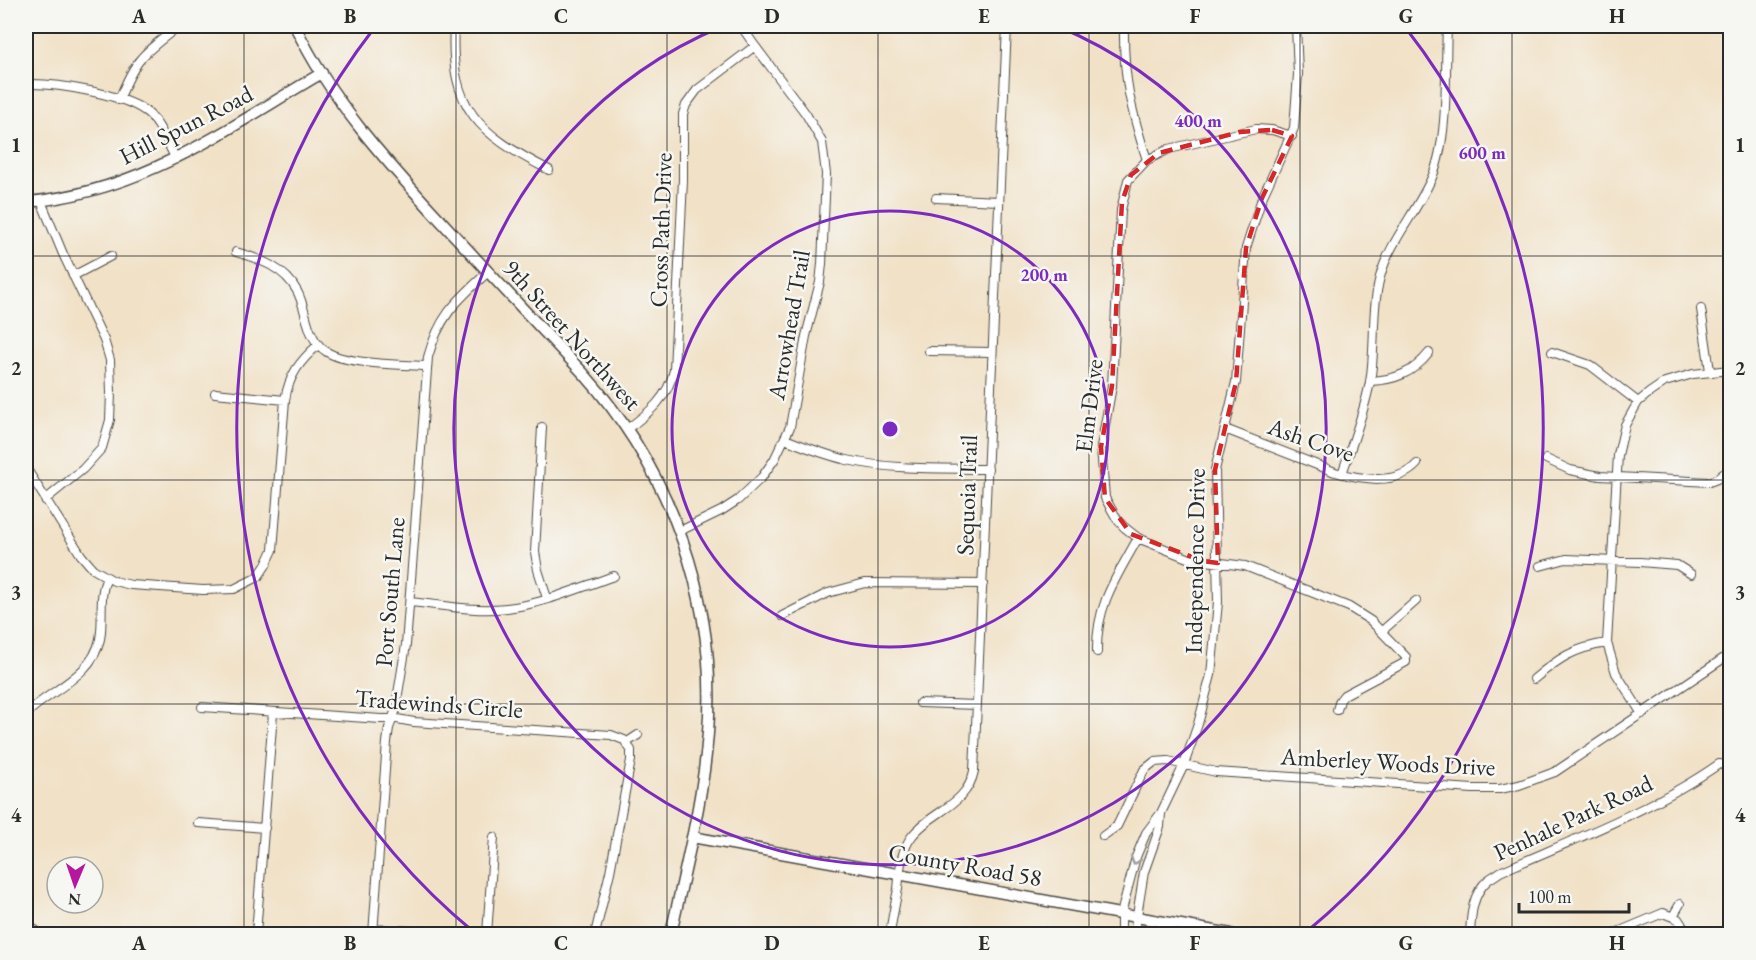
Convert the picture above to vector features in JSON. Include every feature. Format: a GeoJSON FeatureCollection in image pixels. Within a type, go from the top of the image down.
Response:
{"type":"FeatureCollection","features":[{"type":"Feature","properties":{"kind":"street"},"geometry":{"type":"LineString","coordinates":[[119,100],[135,63],[145,51],[179,26]]}},
{"type":"Feature","properties":{"kind":"street","name":"9th Street Northwest"},"geometry":{"type":"LineString","coordinates":[[295,26],[343,107],[370,143],[584,374],[627,429],[660,486],[680,531],[692,567],[701,608],[710,682],[706,760],[671,934]]}},
{"type":"Feature","properties":{"kind":"street"},"geometry":{"type":"LineString","coordinates":[[454,26],[454,70],[466,104],[474,118],[486,132],[506,146],[549,170]]}},
{"type":"Feature","properties":{"kind":"street","name":"Arrowhead Trail"},"geometry":{"type":"LineString","coordinates":[[680,531],[722,511],[738,500],[762,477],[774,459],[785,439],[795,406],[806,336],[820,282],[825,162],[822,142],[816,129],[741,26]]}},
{"type":"Feature","properties":{"kind":"street","name":"Sequoia Trail"},"geometry":{"type":"LineString","coordinates":[[890,934],[905,848],[913,834],[923,824],[960,799],[970,784],[975,764],[1007,26]]}},
{"type":"Feature","properties":{"kind":"street"},"geometry":{"type":"LineString","coordinates":[[1124,26],[1124,63],[1128,96],[1147,160]]}},
{"type":"Feature","properties":{"kind":"street","name":"Independence Drive"},"geometry":{"type":"LineString","coordinates":[[1121,934],[1121,914],[1131,871],[1151,824],[1161,813],[1184,765],[1211,675],[1218,611],[1215,470],[1236,382],[1246,248],[1262,198],[1292,136],[1297,102],[1296,26]]}},
{"type":"Feature","properties":{"kind":"street"},"geometry":{"type":"LineString","coordinates":[[1342,474],[1370,381],[1375,306],[1380,277],[1397,238],[1427,187],[1440,153],[1447,26]]}},
{"type":"Feature","properties":{"kind":"street","name":"Cross Path Drive"},"geometry":{"type":"LineString","coordinates":[[627,429],[658,404],[670,384],[674,370],[684,109],[705,82],[754,46]]}},
{"type":"Feature","properties":{"kind":"street","name":"Hill Spun Road"},"geometry":{"type":"LineString","coordinates":[[26,202],[70,196],[111,185],[176,159],[218,137],[322,73]]}},
{"type":"Feature","properties":{"kind":"street"},"geometry":{"type":"LineString","coordinates":[[26,84],[58,85],[119,100],[142,109],[158,124],[176,159]]}},
{"type":"Feature","properties":{"kind":"street","name":"Elm Drive"},"geometry":{"type":"LineString","coordinates":[[1292,136],[1272,130],[1256,129],[1169,149],[1147,160],[1128,180],[1122,202],[1113,386],[1101,447],[1102,469],[1107,503],[1124,527],[1138,538],[1190,559],[1245,566],[1349,607],[1383,631],[1406,657],[1406,662],[1344,695],[1337,710]]}},
{"type":"Feature","properties":{"kind":"street"},"geometry":{"type":"LineString","coordinates":[[936,198],[998,201]]}},
{"type":"Feature","properties":{"kind":"street"},"geometry":{"type":"LineString","coordinates":[[41,201],[99,328],[107,350],[111,373],[110,420],[106,439],[97,455],[45,500]]}},
{"type":"Feature","properties":{"kind":"street"},"geometry":{"type":"LineString","coordinates":[[236,252],[262,261],[288,278],[297,292],[307,323],[318,345],[327,352],[339,357],[427,366]]}},
{"type":"Feature","properties":{"kind":"street"},"geometry":{"type":"LineString","coordinates":[[74,276],[111,256]]}},
{"type":"Feature","properties":{"kind":"street","name":"Port South Lane"},"geometry":{"type":"LineString","coordinates":[[373,932],[387,742],[401,680],[410,602],[428,357],[435,336],[448,311],[488,272]]}},
{"type":"Feature","properties":{"kind":"street"},"geometry":{"type":"LineString","coordinates":[[1701,309],[1710,371]]}},
{"type":"Feature","properties":{"kind":"street"},"geometry":{"type":"LineString","coordinates":[[26,468],[81,555],[93,569],[107,578],[131,585],[213,591],[234,589],[258,577],[267,565],[273,550],[285,400],[291,376],[301,361],[318,345]]}},
{"type":"Feature","properties":{"kind":"street"},"geometry":{"type":"LineString","coordinates":[[929,351],[992,352]]}},
{"type":"Feature","properties":{"kind":"street"},"geometry":{"type":"LineString","coordinates":[[1552,352],[1590,365],[1638,402]]}},
{"type":"Feature","properties":{"kind":"street"},"geometry":{"type":"LineString","coordinates":[[1370,381],[1389,380],[1408,373],[1429,353]]}},
{"type":"Feature","properties":{"kind":"street"},"geometry":{"type":"LineString","coordinates":[[1642,714],[1616,673],[1607,643],[1619,446],[1622,432],[1638,402],[1653,390],[1676,378],[1710,371],[1731,370]]}},
{"type":"Feature","properties":{"kind":"street"},"geometry":{"type":"LineString","coordinates":[[215,393],[285,400]]}},
{"type":"Feature","properties":{"kind":"street"},"geometry":{"type":"LineString","coordinates":[[542,427],[535,552],[547,598]]}},
{"type":"Feature","properties":{"kind":"street","name":"Ash Cove"},"geometry":{"type":"LineString","coordinates":[[1225,429],[1342,474],[1364,478],[1391,478],[1410,472],[1417,464]]}},
{"type":"Feature","properties":{"kind":"street"},"geometry":{"type":"LineString","coordinates":[[785,439],[830,455],[867,463],[988,469]]}},
{"type":"Feature","properties":{"kind":"street"},"geometry":{"type":"LineString","coordinates":[[1546,459],[1579,473],[1617,477],[1709,482],[1723,474]]}},
{"type":"Feature","properties":{"kind":"street"},"geometry":{"type":"LineString","coordinates":[[1096,652],[1096,632],[1100,614],[1138,538]]}},
{"type":"Feature","properties":{"kind":"street"},"geometry":{"type":"LineString","coordinates":[[1540,566],[1566,559],[1612,561],[1677,565],[1691,574]]}},
{"type":"Feature","properties":{"kind":"street"},"geometry":{"type":"LineString","coordinates":[[410,602],[500,609],[520,606],[614,576]]}},
{"type":"Feature","properties":{"kind":"street"},"geometry":{"type":"LineString","coordinates":[[26,714],[51,693],[80,674],[94,656],[101,636],[104,587],[107,578]]}},
{"type":"Feature","properties":{"kind":"street"},"geometry":{"type":"LineString","coordinates":[[782,616],[828,593],[865,583],[982,584]]}},
{"type":"Feature","properties":{"kind":"street"},"geometry":{"type":"LineString","coordinates":[[1383,631],[1416,601]]}},
{"type":"Feature","properties":{"kind":"street"},"geometry":{"type":"LineString","coordinates":[[1534,679],[1568,653],[1607,643]]}},
{"type":"Feature","properties":{"kind":"street","name":"Amberley Woods Drive"},"geometry":{"type":"LineString","coordinates":[[1103,836],[1117,826],[1144,770],[1154,762],[1168,761],[1216,772],[1463,788],[1500,789],[1531,782],[1555,772],[1731,654]]}},
{"type":"Feature","properties":{"kind":"street"},"geometry":{"type":"LineString","coordinates":[[920,703],[977,705]]}},
{"type":"Feature","properties":{"kind":"street","name":"Tradewinds Circle"},"geometry":{"type":"LineString","coordinates":[[202,707],[611,735],[626,742]]}},
{"type":"Feature","properties":{"kind":"street"},"geometry":{"type":"LineString","coordinates":[[256,934],[273,713]]}},
{"type":"Feature","properties":{"kind":"street"},"geometry":{"type":"LineString","coordinates":[[595,934],[610,872],[631,760],[631,750],[626,742],[638,735]]}},
{"type":"Feature","properties":{"kind":"street","name":"Penhale Park Road"},"geometry":{"type":"LineString","coordinates":[[1470,934],[1475,898],[1486,881],[1500,872],[1693,783],[1719,764],[1725,765]]}},
{"type":"Feature","properties":{"kind":"street","name":"Independence Drive"},"geometry":{"type":"LineString","coordinates":[[1134,934],[1144,872],[1160,827],[1161,813]]}},
{"type":"Feature","properties":{"kind":"street"},"geometry":{"type":"LineString","coordinates":[[198,823],[264,828]]}},
{"type":"Feature","properties":{"kind":"street"},"geometry":{"type":"LineString","coordinates":[[487,934],[494,837]]}},
{"type":"Feature","properties":{"kind":"street","name":"County Road 58"},"geometry":{"type":"LineString","coordinates":[[692,837],[1231,934]]}},
{"type":"Feature","properties":{"kind":"street"},"geometry":{"type":"LineString","coordinates":[[1673,916],[1680,904]]}},
{"type":"Feature","properties":{"kind":"street"},"geometry":{"type":"LineString","coordinates":[[1613,934],[1663,913],[1681,922],[1688,934]]}},
{"type":"Feature","properties":{"kind":"street"},"geometry":{"type":"LineString","coordinates":[[26,924],[41,934]]}},
{"type":"Feature","properties":{"kind":"street"},"geometry":{"type":"LineString","coordinates":[[373,932],[472,934]]}},
{"type":"Feature","properties":{"kind":"highlighted area"},"geometry":{"type":"Polygon","coordinates":[[[1272,130],[1292,136],[1262,198],[1246,248],[1236,382],[1215,470],[1218,563],[1203,561],[1131,534],[1105,498],[1101,447],[1112,386],[1122,202],[1131,175],[1159,153],[1240,132],[1272,130]]]}}]}
